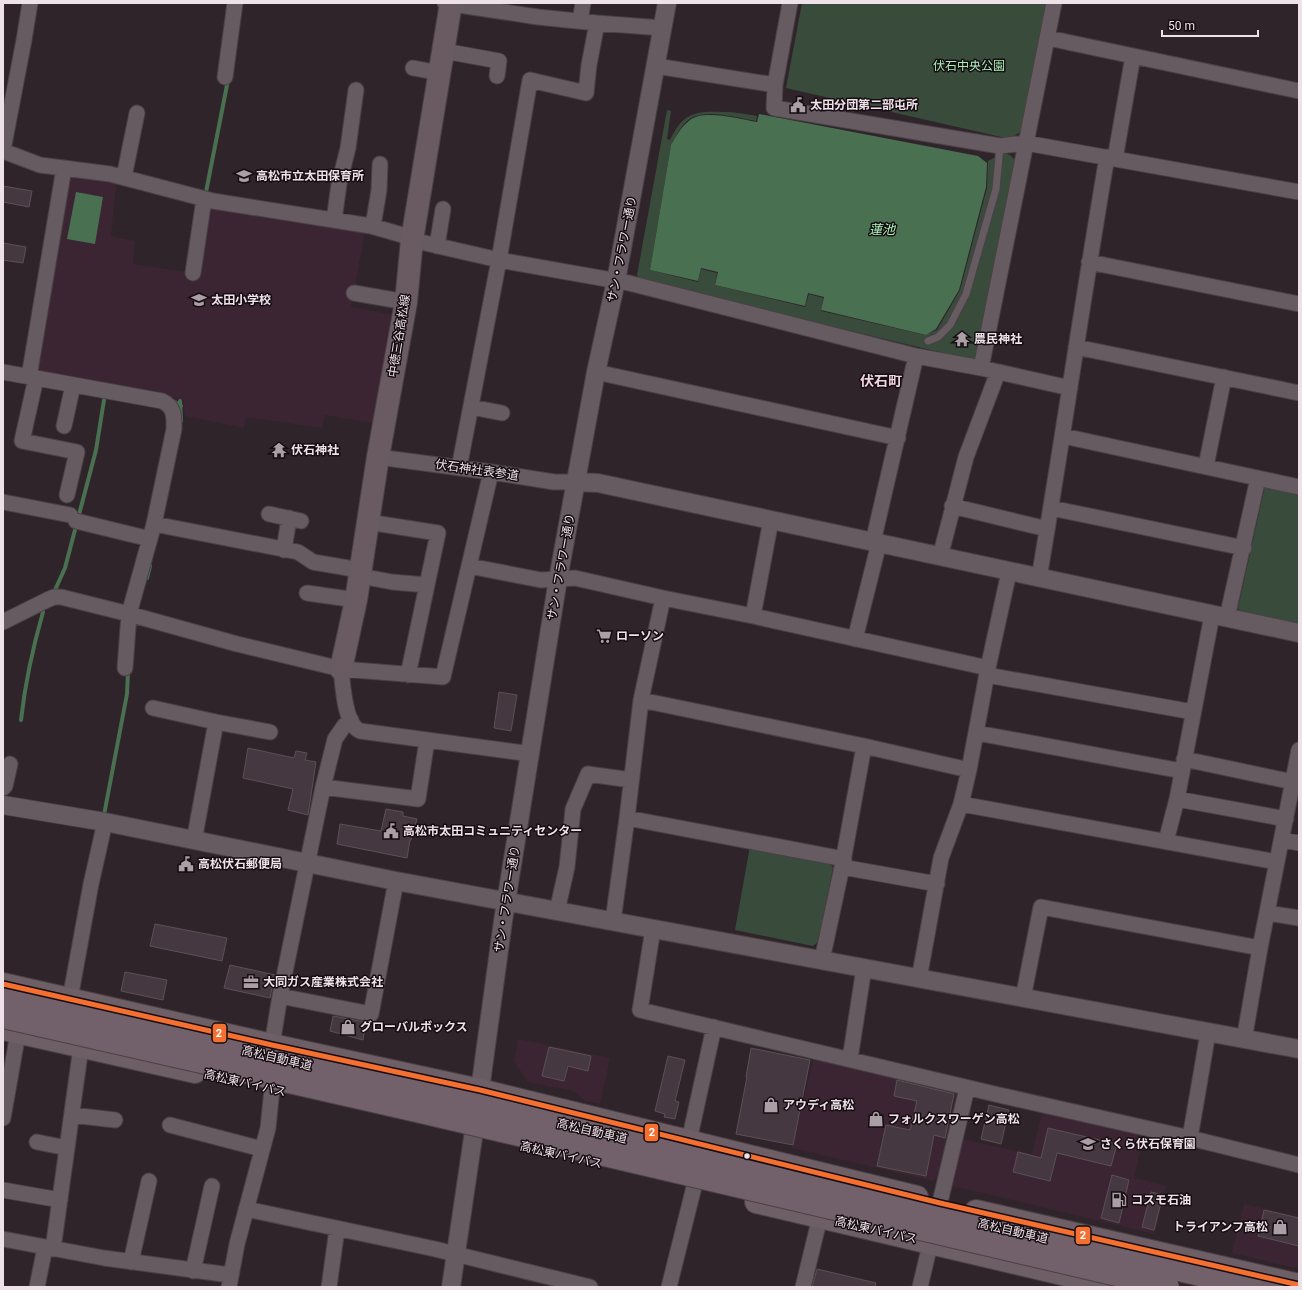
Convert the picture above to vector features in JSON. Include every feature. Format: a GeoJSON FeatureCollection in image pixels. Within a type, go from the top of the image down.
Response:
{"type":"FeatureCollection","features":[{"type":"Feature","properties":{"kind":"highway"},"geometry":{"type":"LineString","coordinates":[[3,984],[480,1090],[940,1203],[1299,1285]]}},
{"type":"Feature","properties":{"kind":"highway","name":"高松自動車道"},"geometry":{"type":"LineString","coordinates":[[3,997],[426,1092],[1251,1287]]}},
{"type":"Feature","properties":{"kind":"highway","name":"高松自動車道"},"geometry":{"type":"LineString","coordinates":[[3,1017],[414,1110],[1168,1287]]}},
{"type":"Feature","properties":{"kind":"highway","name":"高松東バイパス"},"geometry":{"type":"LineString","coordinates":[[11,1031],[272,1088],[1117,1287]]}},
{"type":"Feature","properties":{"kind":"main road","name":"中徳三谷高松線"},"geometry":{"type":"LineString","coordinates":[[341,669],[356,600],[378,457],[406,302],[413,239],[444,51],[449,3]]}},
{"type":"Feature","properties":{"kind":"street"},"geometry":{"type":"LineString","coordinates":[[30,3],[3,151],[40,165],[77,168],[110,174],[204,199],[373,226],[436,246],[499,260],[629,282],[916,356],[981,368],[1070,388]]}},
{"type":"Feature","properties":{"kind":"street"},"geometry":{"type":"LineString","coordinates":[[225,77],[235,3]]}},
{"type":"Feature","properties":{"kind":"street"},"geometry":{"type":"LineString","coordinates":[[449,3],[519,8],[580,21],[662,28]]}},
{"type":"Feature","properties":{"kind":"street"},"geometry":{"type":"LineString","coordinates":[[580,21],[583,3]]}},
{"type":"Feature","properties":{"kind":"street","name":"サン・フラワー通り"},"geometry":{"type":"LineString","coordinates":[[451,1287],[506,901],[531,754],[558,579],[596,372],[616,281],[667,3]]}},
{"type":"Feature","properties":{"kind":"street"},"geometry":{"type":"LineString","coordinates":[[790,3],[775,85],[774,108],[1000,146],[1026,143],[1299,192]]}},
{"type":"Feature","properties":{"kind":"street"},"geometry":{"type":"LineString","coordinates":[[981,368],[1054,3]]}},
{"type":"Feature","properties":{"kind":"street"},"geometry":{"type":"LineString","coordinates":[[459,468],[499,260],[530,80],[586,93],[589,65],[597,23]]}},
{"type":"Feature","properties":{"kind":"street"},"geometry":{"type":"LineString","coordinates":[[1048,38],[1299,91]]}},
{"type":"Feature","properties":{"kind":"street"},"geometry":{"type":"LineString","coordinates":[[444,51],[499,60],[497,76]]}},
{"type":"Feature","properties":{"kind":"street"},"geometry":{"type":"LineString","coordinates":[[1039,578],[1089,262],[1133,56]]}},
{"type":"Feature","properties":{"kind":"street"},"geometry":{"type":"LineString","coordinates":[[656,66],[775,85]]}},
{"type":"Feature","properties":{"kind":"street"},"geometry":{"type":"LineString","coordinates":[[413,68],[440,73]]}},
{"type":"Feature","properties":{"kind":"street"},"geometry":{"type":"LineString","coordinates":[[334,220],[339,184],[348,148],[356,90]]}},
{"type":"Feature","properties":{"kind":"street"},"geometry":{"type":"LineString","coordinates":[[124,177],[137,113]]}},
{"type":"Feature","properties":{"kind":"street"},"geometry":{"type":"LineString","coordinates":[[373,226],[379,190],[380,164]]}},
{"type":"Feature","properties":{"kind":"street"},"geometry":{"type":"LineString","coordinates":[[64,168],[22,441],[77,452],[67,495]]}},
{"type":"Feature","properties":{"kind":"street"},"geometry":{"type":"LineString","coordinates":[[193,273],[204,199]]}},
{"type":"Feature","properties":{"kind":"street"},"geometry":{"type":"LineString","coordinates":[[436,246],[443,209]]}},
{"type":"Feature","properties":{"kind":"street"},"geometry":{"type":"LineString","coordinates":[[1089,262],[1299,304]]}},
{"type":"Feature","properties":{"kind":"street"},"geometry":{"type":"LineString","coordinates":[[354,293],[406,302]]}},
{"type":"Feature","properties":{"kind":"street"},"geometry":{"type":"LineString","coordinates":[[1076,347],[1224,376],[1299,393]]}},
{"type":"Feature","properties":{"kind":"street"},"geometry":{"type":"LineString","coordinates":[[855,639],[916,356]]}},
{"type":"Feature","properties":{"kind":"street"},"geometry":{"type":"LineString","coordinates":[[3,372],[171,402],[174,415],[174,429],[154,524],[129,614],[126,668]]}},
{"type":"Feature","properties":{"kind":"street"},"geometry":{"type":"LineString","coordinates":[[596,372],[898,438]]}},
{"type":"Feature","properties":{"kind":"street"},"geometry":{"type":"LineString","coordinates":[[940,557],[952,506],[966,457],[998,372]]}},
{"type":"Feature","properties":{"kind":"street"},"geometry":{"type":"LineString","coordinates":[[1206,466],[1224,376]]}},
{"type":"Feature","properties":{"kind":"street"},"geometry":{"type":"LineString","coordinates":[[64,426],[73,385]]}},
{"type":"Feature","properties":{"kind":"street"},"geometry":{"type":"LineString","coordinates":[[471,407],[502,413]]}},
{"type":"Feature","properties":{"kind":"street"},"geometry":{"type":"LineString","coordinates":[[1062,436],[1299,487]]}},
{"type":"Feature","properties":{"kind":"street","name":"伏石神社表参道"},"geometry":{"type":"LineString","coordinates":[[378,457],[554,482],[576,482]]}},
{"type":"Feature","properties":{"kind":"street"},"geometry":{"type":"LineString","coordinates":[[3,622],[54,597],[61,597],[237,644],[341,669],[443,677],[490,472]]}},
{"type":"Feature","properties":{"kind":"street"},"geometry":{"type":"LineString","coordinates":[[1166,842],[1177,799],[1193,712],[1220,616],[1244,548],[1258,478]]}},
{"type":"Feature","properties":{"kind":"street"},"geometry":{"type":"LineString","coordinates":[[576,482],[598,483],[1299,633]]}},
{"type":"Feature","properties":{"kind":"street"},"geometry":{"type":"LineString","coordinates":[[3,502],[73,518],[150,539]]}},
{"type":"Feature","properties":{"kind":"street"},"geometry":{"type":"LineString","coordinates":[[952,506],[1047,529]]}},
{"type":"Feature","properties":{"kind":"street"},"geometry":{"type":"LineString","coordinates":[[1051,508],[1244,548]]}},
{"type":"Feature","properties":{"kind":"street"},"geometry":{"type":"LineString","coordinates":[[269,514],[295,519],[284,550]]}},
{"type":"Feature","properties":{"kind":"street"},"geometry":{"type":"LineString","coordinates":[[753,616],[771,520]]}},
{"type":"Feature","properties":{"kind":"street"},"geometry":{"type":"LineString","coordinates":[[368,522],[438,533],[408,675]]}},
{"type":"Feature","properties":{"kind":"street"},"geometry":{"type":"LineString","coordinates":[[154,524],[298,552],[313,562],[392,582],[427,585]]}},
{"type":"Feature","properties":{"kind":"street"},"geometry":{"type":"LineString","coordinates":[[469,566],[541,580],[575,578],[753,616],[988,671],[1193,712]]}},
{"type":"Feature","properties":{"kind":"street"},"geometry":{"type":"LineString","coordinates":[[919,978],[941,858],[961,804],[977,733],[988,671],[1009,572]]}},
{"type":"Feature","properties":{"kind":"street"},"geometry":{"type":"LineString","coordinates":[[307,593],[356,600]]}},
{"type":"Feature","properties":{"kind":"street"},"geometry":{"type":"LineString","coordinates":[[613,921],[641,700],[663,598]]}},
{"type":"Feature","properties":{"kind":"street"},"geometry":{"type":"LineString","coordinates":[[341,669],[344,697],[351,720],[354,727],[360,731],[531,754]]}},
{"type":"Feature","properties":{"kind":"street"},"geometry":{"type":"LineString","coordinates":[[641,700],[864,746],[969,770]]}},
{"type":"Feature","properties":{"kind":"street"},"geometry":{"type":"LineString","coordinates":[[153,708],[270,732]]}},
{"type":"Feature","properties":{"kind":"street"},"geometry":{"type":"LineString","coordinates":[[272,1045],[280,996],[323,787],[335,739],[344,726],[351,720]]}},
{"type":"Feature","properties":{"kind":"street"},"geometry":{"type":"LineString","coordinates":[[194,841],[216,722]]}},
{"type":"Feature","properties":{"kind":"street"},"geometry":{"type":"LineString","coordinates":[[977,733],[1293,782]]}},
{"type":"Feature","properties":{"kind":"street"},"geometry":{"type":"LineString","coordinates":[[323,787],[418,799],[427,740]]}},
{"type":"Feature","properties":{"kind":"street"},"geometry":{"type":"LineString","coordinates":[[822,960],[843,863],[864,746]]}},
{"type":"Feature","properties":{"kind":"street"},"geometry":{"type":"LineString","coordinates":[[1244,1040],[1260,948],[1299,750]]}},
{"type":"Feature","properties":{"kind":"street"},"geometry":{"type":"LineString","coordinates":[[3,788],[8,777],[10,764]]}},
{"type":"Feature","properties":{"kind":"street"},"geometry":{"type":"LineString","coordinates":[[557,911],[566,867],[573,809],[588,774],[631,780]]}},
{"type":"Feature","properties":{"kind":"street"},"geometry":{"type":"LineString","coordinates":[[1177,799],[1286,819]]}},
{"type":"Feature","properties":{"kind":"street"},"geometry":{"type":"LineString","coordinates":[[961,804],[1277,862]]}},
{"type":"Feature","properties":{"kind":"street"},"geometry":{"type":"LineString","coordinates":[[3,805],[105,822],[396,881],[1244,1040],[1299,1049]]}},
{"type":"Feature","properties":{"kind":"street"},"geometry":{"type":"LineString","coordinates":[[627,818],[937,884]]}},
{"type":"Feature","properties":{"kind":"street"},"geometry":{"type":"LineString","coordinates":[[70,999],[91,884],[105,822]]}},
{"type":"Feature","properties":{"kind":"street"},"geometry":{"type":"LineString","coordinates":[[1282,840],[1299,843]]}},
{"type":"Feature","properties":{"kind":"street"},"geometry":{"type":"LineString","coordinates":[[280,996],[372,1014],[396,881]]}},
{"type":"Feature","properties":{"kind":"street"},"geometry":{"type":"LineString","coordinates":[[1023,998],[1040,907],[1260,948]]}},
{"type":"Feature","properties":{"kind":"street"},"geometry":{"type":"LineString","coordinates":[[1268,913],[1299,918]]}},
{"type":"Feature","properties":{"kind":"street"},"geometry":{"type":"LineString","coordinates":[[653,929],[640,1010],[967,1088],[1190,1138],[1299,1165]]}},
{"type":"Feature","properties":{"kind":"street"},"geometry":{"type":"LineString","coordinates":[[850,1059],[864,968]]}},
{"type":"Feature","properties":{"kind":"street"},"geometry":{"type":"LineString","coordinates":[[689,1141],[714,1027]]}},
{"type":"Feature","properties":{"kind":"street"},"geometry":{"type":"LineString","coordinates":[[3,1118],[11,1031]]}},
{"type":"Feature","properties":{"kind":"street"},"geometry":{"type":"LineString","coordinates":[[1190,1138],[1208,1033]]}},
{"type":"Feature","properties":{"kind":"street"},"geometry":{"type":"LineString","coordinates":[[37,1287],[49,1248],[60,1200],[81,1047]]}},
{"type":"Feature","properties":{"kind":"street"},"geometry":{"type":"LineString","coordinates":[[3,1239],[104,1258],[193,1270],[230,1281],[246,1209],[268,1128],[272,1088]]}},
{"type":"Feature","properties":{"kind":"street"},"geometry":{"type":"LineString","coordinates":[[920,1287],[967,1088]]}},
{"type":"Feature","properties":{"kind":"street"},"geometry":{"type":"LineString","coordinates":[[72,1115],[115,1120]]}},
{"type":"Feature","properties":{"kind":"street"},"geometry":{"type":"LineString","coordinates":[[170,1125],[262,1149]]}},
{"type":"Feature","properties":{"kind":"street"},"geometry":{"type":"LineString","coordinates":[[37,1142],[67,1148]]}},
{"type":"Feature","properties":{"kind":"street"},"geometry":{"type":"LineString","coordinates":[[131,1262],[149,1182]]}},
{"type":"Feature","properties":{"kind":"street"},"geometry":{"type":"LineString","coordinates":[[193,1270],[212,1186]]}},
{"type":"Feature","properties":{"kind":"street"},"geometry":{"type":"LineString","coordinates":[[670,1287],[694,1187]]}},
{"type":"Feature","properties":{"kind":"street"},"geometry":{"type":"LineString","coordinates":[[3,1190],[60,1200]]}},
{"type":"Feature","properties":{"kind":"street"},"geometry":{"type":"LineString","coordinates":[[246,1209],[456,1254],[583,1286]]}},
{"type":"Feature","properties":{"kind":"street"},"geometry":{"type":"LineString","coordinates":[[803,1287],[820,1217]]}},
{"type":"Feature","properties":{"kind":"street"},"geometry":{"type":"LineString","coordinates":[[329,1287],[337,1229]]}},
{"type":"Feature","properties":{"kind":"lane"},"geometry":{"type":"LineString","coordinates":[[928,341],[938,337],[950,325],[966,294],[996,189],[1000,146]]}},
{"type":"Feature","properties":{"kind":"shaded area","name":"太田小学校"},"geometry":{"type":"Polygon","coordinates":[[[68,175],[116,184],[111,236],[135,241],[133,264],[193,273],[208,209],[211,206],[365,231],[351,307],[396,315],[377,424],[325,415],[322,428],[246,417],[244,428],[185,416],[183,400],[33,371],[68,175]]]}},
{"type":"Feature","properties":{"kind":"shaded area"},"geometry":{"type":"Polygon","coordinates":[[[518,1039],[610,1058],[600,1104],[585,1101],[574,1091],[528,1082],[514,1061],[518,1039]]]}},
{"type":"Feature","properties":{"kind":"shaded area","name":"フォルクスワーゲン高松"},"geometry":{"type":"Polygon","coordinates":[[[814,1056],[959,1090],[939,1176],[933,1181],[792,1148],[814,1056]]]}},
{"type":"Feature","properties":{"kind":"shaded area"},"geometry":{"type":"Polygon","coordinates":[[[1043,1110],[1144,1134],[1134,1178],[1166,1186],[1155,1234],[953,1186],[951,1182],[961,1139],[1032,1154],[1043,1110]]]}},
{"type":"Feature","properties":{"kind":"shaded area"},"geometry":{"type":"Polygon","coordinates":[[[1244,1204],[1299,1216],[1299,1269],[1232,1253],[1244,1204]]]}},
{"type":"Feature","properties":{"kind":"green space","name":"伏石中央公園"},"geometry":{"type":"Polygon","coordinates":[[[802,3],[1046,3],[1023,130],[1010,139],[786,88],[802,3]]]}},
{"type":"Feature","properties":{"kind":"green space"},"geometry":{"type":"Polygon","coordinates":[[[667,110],[671,111],[667,139],[670,140],[685,119],[697,113],[727,112],[757,116],[756,121],[714,114],[698,115],[688,120],[680,130],[671,145],[650,270],[698,282],[701,269],[717,273],[715,285],[805,307],[809,294],[823,298],[821,311],[925,335],[937,330],[960,290],[987,188],[988,161],[1003,153],[1010,155],[1015,160],[978,357],[973,360],[641,281],[637,275],[667,110]]]}},
{"type":"Feature","properties":{"kind":"green space"},"geometry":{"type":"Polygon","coordinates":[[[1265,486],[1299,494],[1299,629],[1241,616],[1238,608],[1265,486]]]}},
{"type":"Feature","properties":{"kind":"green space"},"geometry":{"type":"Polygon","coordinates":[[[750,846],[829,862],[833,868],[818,942],[813,946],[735,930],[750,846]]]}},
{"type":"Feature","properties":{"kind":"water","name":"蓮池"},"geometry":{"type":"Polygon","coordinates":[[[759,114],[978,156],[987,163],[986,187],[959,290],[936,329],[926,335],[821,310],[824,297],[808,293],[805,306],[715,285],[718,272],[701,268],[698,281],[650,270],[671,145],[679,132],[690,120],[704,115],[732,117],[757,122],[759,114]]]}},
{"type":"Feature","properties":{"kind":"water"},"geometry":{"type":"Polygon","coordinates":[[[76,192],[103,197],[95,244],[67,239],[76,192]]]}},
{"type":"Feature","properties":{"kind":"building"},"geometry":{"type":"Polygon","coordinates":[[[3,186],[32,191],[29,207],[3,202],[3,186]]]}},
{"type":"Feature","properties":{"kind":"building"},"geometry":{"type":"Polygon","coordinates":[[[3,243],[26,247],[23,263],[3,260],[3,243]]]}},
{"type":"Feature","properties":{"kind":"building"},"geometry":{"type":"Polygon","coordinates":[[[499,692],[517,695],[511,731],[494,728],[499,692]]]}},
{"type":"Feature","properties":{"kind":"building"},"geometry":{"type":"Polygon","coordinates":[[[248,748],[294,758],[296,751],[307,753],[305,760],[316,762],[308,815],[288,810],[293,789],[243,778],[248,748]]]}},
{"type":"Feature","properties":{"kind":"building"},"geometry":{"type":"Polygon","coordinates":[[[386,809],[403,812],[403,816],[417,819],[410,840],[407,858],[337,844],[340,824],[381,831],[386,809]]]}},
{"type":"Feature","properties":{"kind":"building"},"geometry":{"type":"Polygon","coordinates":[[[155,924],[227,938],[222,961],[150,946],[155,924]]]}},
{"type":"Feature","properties":{"kind":"building","name":"大同ガス産業株式会社"},"geometry":{"type":"Polygon","coordinates":[[[230,965],[275,975],[270,998],[224,988],[230,965]]]}},
{"type":"Feature","properties":{"kind":"building"},"geometry":{"type":"Polygon","coordinates":[[[125,972],[167,980],[163,1000],[121,991],[125,972]]]}},
{"type":"Feature","properties":{"kind":"building"},"geometry":{"type":"Polygon","coordinates":[[[333,1016],[366,1022],[363,1040],[330,1031],[333,1016]]]}},
{"type":"Feature","properties":{"kind":"building"},"geometry":{"type":"Polygon","coordinates":[[[549,1047],[591,1056],[588,1071],[568,1066],[564,1081],[542,1076],[549,1047]]]}},
{"type":"Feature","properties":{"kind":"building","name":"アウディ高松"},"geometry":{"type":"Polygon","coordinates":[[[751,1048],[810,1060],[793,1145],[736,1134],[751,1048]]]}},
{"type":"Feature","properties":{"kind":"building"},"geometry":{"type":"Polygon","coordinates":[[[668,1056],[685,1060],[675,1101],[679,1102],[675,1119],[664,1117],[665,1114],[655,1111],[668,1056]]]}},
{"type":"Feature","properties":{"kind":"building"},"geometry":{"type":"Polygon","coordinates":[[[897,1080],[954,1094],[945,1138],[934,1135],[926,1176],[877,1166],[886,1125],[910,1130],[917,1101],[894,1096],[897,1080]]]}},
{"type":"Feature","properties":{"kind":"building"},"geometry":{"type":"Polygon","coordinates":[[[989,1105],[1009,1110],[1001,1144],[981,1139],[989,1105]]]}},
{"type":"Feature","properties":{"kind":"building"},"geometry":{"type":"Polygon","coordinates":[[[1048,1128],[1117,1144],[1111,1166],[1057,1153],[1050,1181],[1013,1172],[1018,1152],[1041,1158],[1048,1128]]]}},
{"type":"Feature","properties":{"kind":"building"},"geometry":{"type":"Polygon","coordinates":[[[1112,1175],[1129,1180],[1119,1223],[1101,1218],[1112,1175]]]}},
{"type":"Feature","properties":{"kind":"building"},"geometry":{"type":"Polygon","coordinates":[[[1151,1192],[1163,1195],[1154,1230],[1142,1227],[1151,1192]]]}},
{"type":"Feature","properties":{"kind":"building","name":"トライアンフ高松"},"geometry":{"type":"Polygon","coordinates":[[[1264,1210],[1299,1218],[1299,1246],[1258,1236],[1264,1210]]]}},
{"type":"Feature","properties":{"kind":"building"},"geometry":{"type":"Polygon","coordinates":[[[817,1269],[876,1283],[875,1287],[812,1287],[817,1269]]]}},
{"type":"Feature","properties":{"kind":"waterway"},"geometry":{"type":"LineString","coordinates":[[206,192],[228,80]]}},
{"type":"Feature","properties":{"kind":"waterway"},"geometry":{"type":"LineString","coordinates":[[55,590],[65,568],[96,450],[104,400]]}},
{"type":"Feature","properties":{"kind":"waterway"},"geometry":{"type":"LineString","coordinates":[[173,401],[181,406]]}},
{"type":"Feature","properties":{"kind":"waterway"},"geometry":{"type":"LineString","coordinates":[[180,401],[181,421]]}},
{"type":"Feature","properties":{"kind":"waterway"},"geometry":{"type":"LineString","coordinates":[[147,578],[150,566]]}},
{"type":"Feature","properties":{"kind":"waterway"},"geometry":{"type":"LineString","coordinates":[[21,720],[30,666],[43,612]]}},
{"type":"Feature","properties":{"kind":"waterway"},"geometry":{"type":"LineString","coordinates":[[106,815],[104,815],[127,694],[128,671]]}},
{"type":"Feature","properties":{"kind":"transit line","name":"2"},"geometry":{"type":"LineString","coordinates":[[3,984],[480,1090],[940,1203],[1299,1285]]}},
{"type":"Feature","properties":{"kind":"place","name":"太田分団第二部屯所"},"geometry":{"type":"Point","coordinates":[798,105]}},
{"type":"Feature","properties":{"kind":"place","name":"高松市立太田保育所"},"geometry":{"type":"Point","coordinates":[244,176]}},
{"type":"Feature","properties":{"kind":"place","name":"太田小学校"},"geometry":{"type":"Point","coordinates":[199,300]}},
{"type":"Feature","properties":{"kind":"place","name":"農民神社"},"geometry":{"type":"Point","coordinates":[962,339]}},
{"type":"Feature","properties":{"kind":"place","name":"伏石神社"},"geometry":{"type":"Point","coordinates":[279,450]}},
{"type":"Feature","properties":{"kind":"place","name":"ローソン"},"geometry":{"type":"Point","coordinates":[604,636]}},
{"type":"Feature","properties":{"kind":"place","name":"高松市太田コミュニティセンター"},"geometry":{"type":"Point","coordinates":[391,831]}},
{"type":"Feature","properties":{"kind":"place","name":"高松伏石郵便局"},"geometry":{"type":"Point","coordinates":[186,864]}},
{"type":"Feature","properties":{"kind":"place","name":"大同ガス産業株式会社"},"geometry":{"type":"Point","coordinates":[251,982]}},
{"type":"Feature","properties":{"kind":"place","name":"グローバルボックス"},"geometry":{"type":"Point","coordinates":[348,1027]}},
{"type":"Feature","properties":{"kind":"place","name":"アウディ高松"},"geometry":{"type":"Point","coordinates":[771,1105]}},
{"type":"Feature","properties":{"kind":"place","name":"フォルクスワーゲン高松"},"geometry":{"type":"Point","coordinates":[876,1119]}},
{"type":"Feature","properties":{"kind":"place","name":"さくら伏石保育園"},"geometry":{"type":"Point","coordinates":[1088,1144]}},
{"type":"Feature","properties":{"kind":"place","name":"コスモ石油"},"geometry":{"type":"Point","coordinates":[1119,1200]}},
{"type":"Feature","properties":{"kind":"place","name":"トライアンフ高松"},"geometry":{"type":"Point","coordinates":[1280,1227]}},
{"type":"Feature","properties":{"kind":"district","name":"伏石町"},"geometry":{"type":"Point","coordinates":[881,381]}}]}
